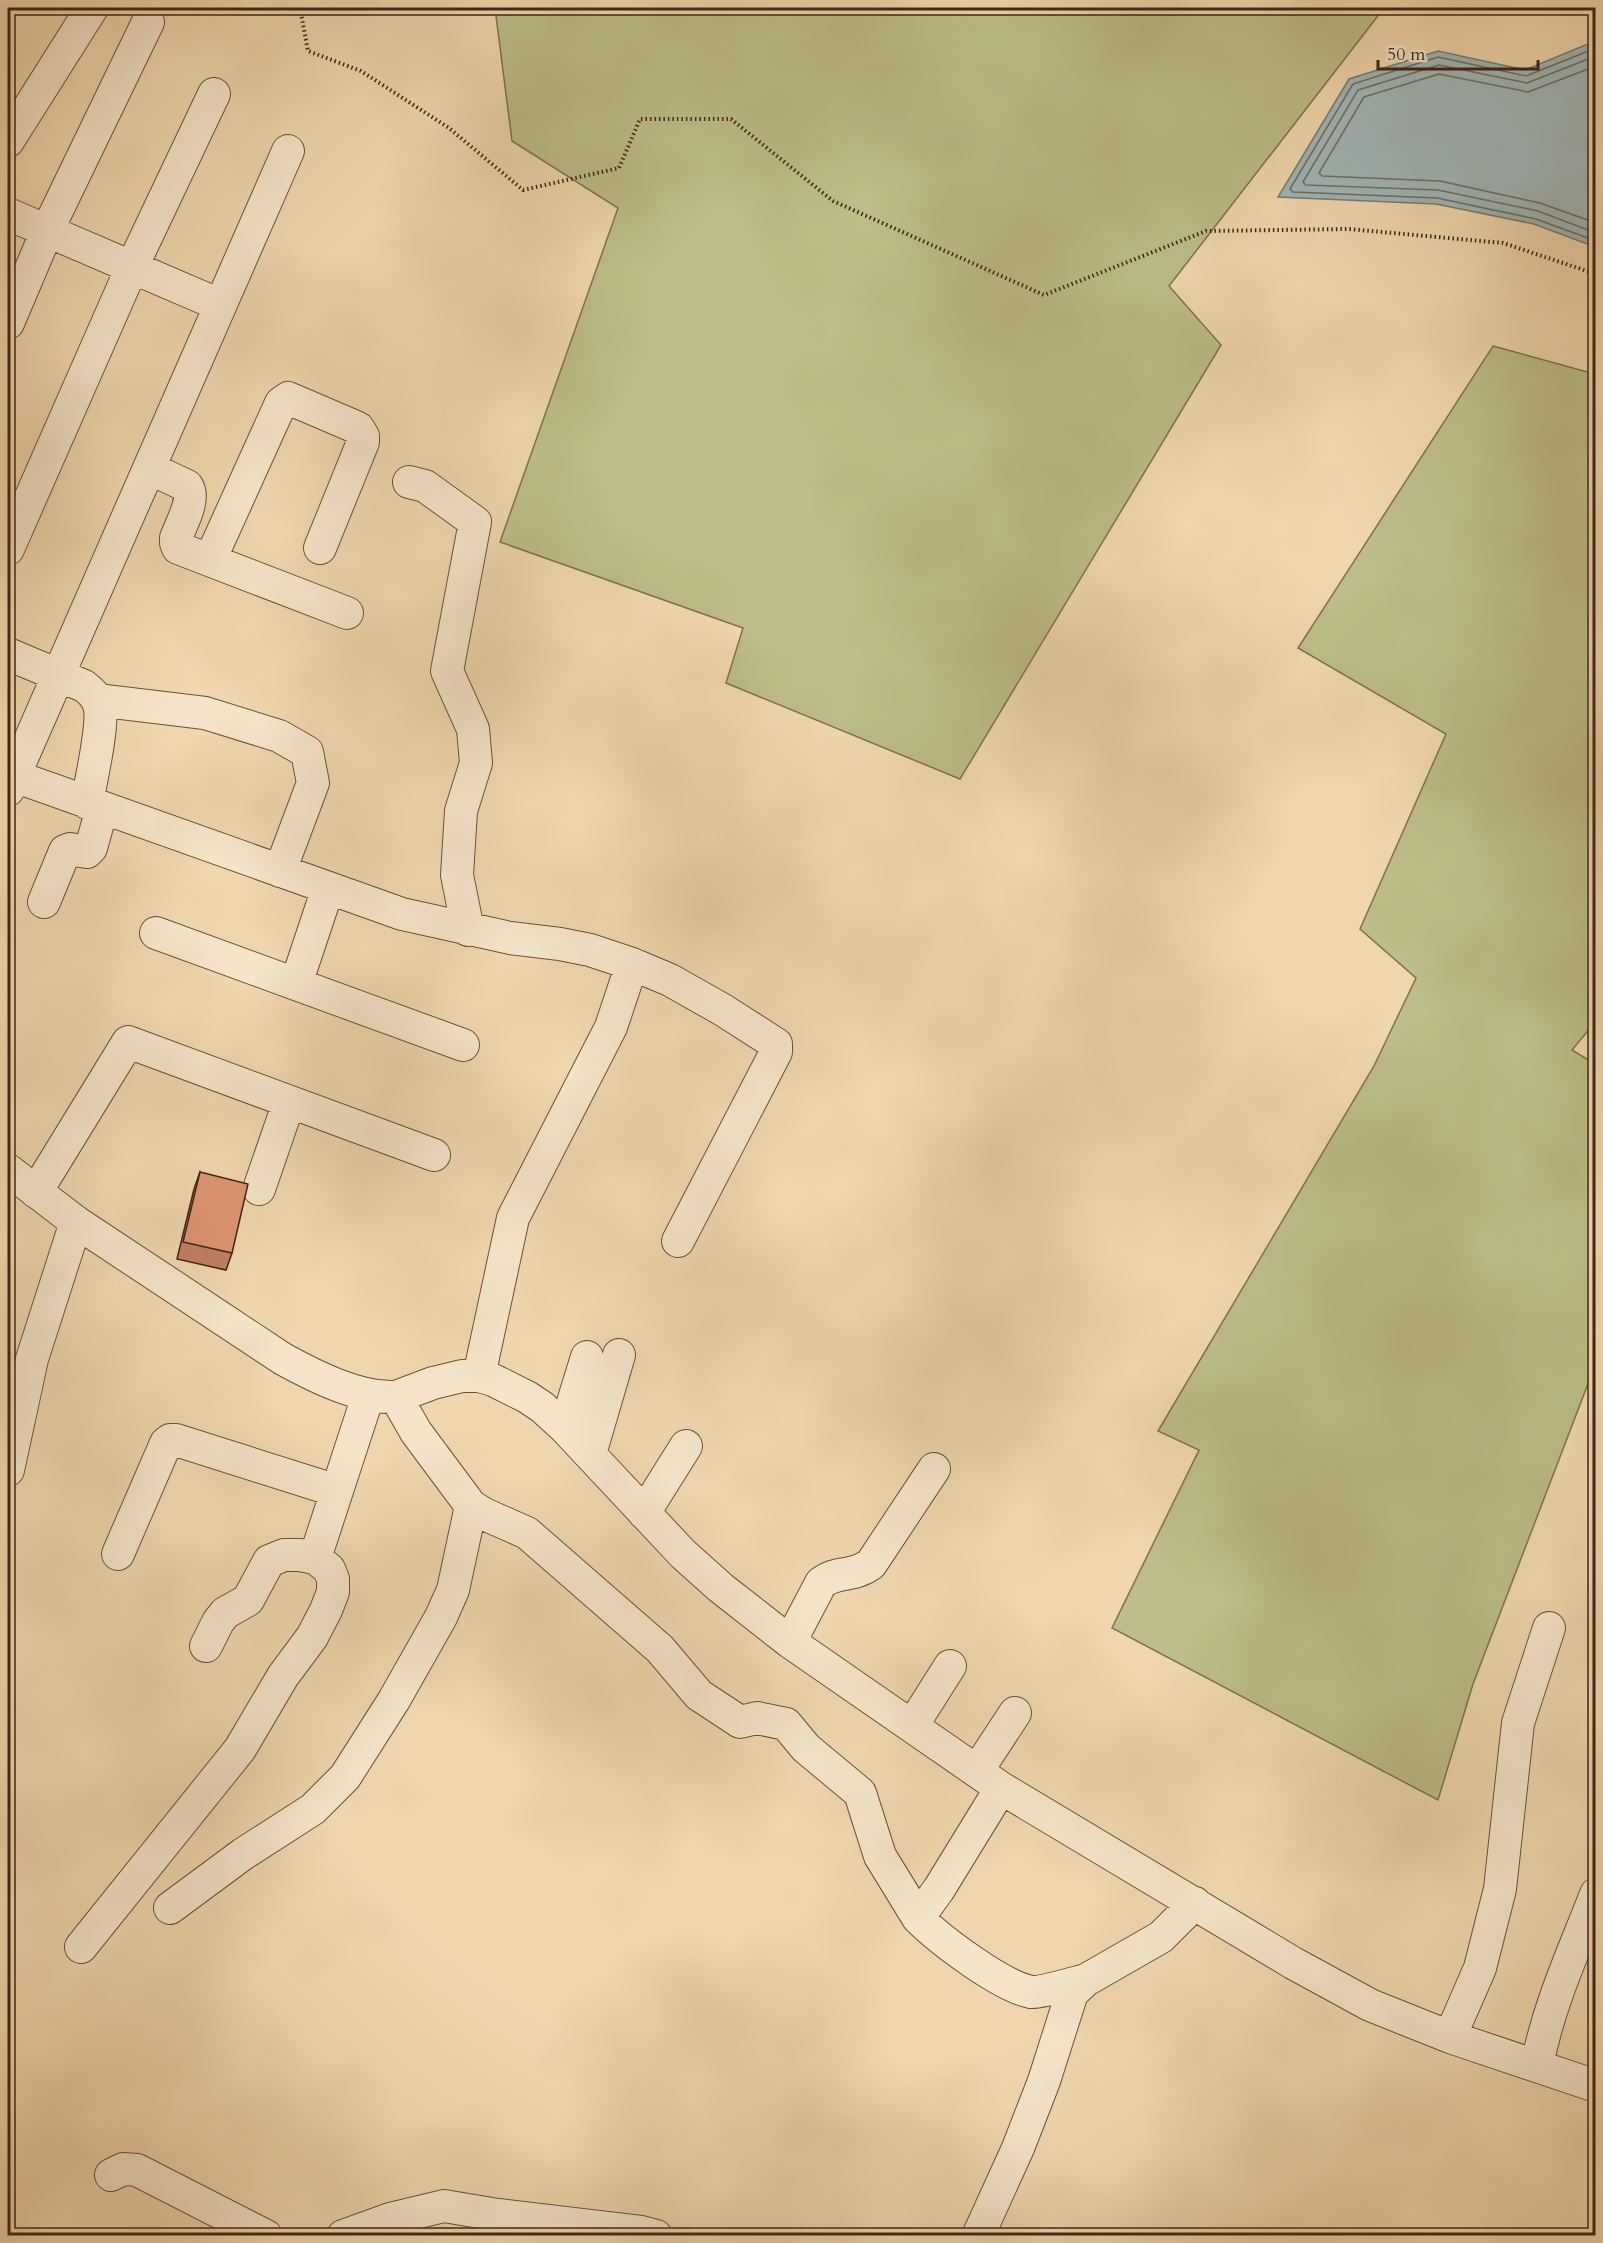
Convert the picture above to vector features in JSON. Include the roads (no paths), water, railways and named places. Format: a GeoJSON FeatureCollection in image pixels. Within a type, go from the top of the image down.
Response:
{"type":"FeatureCollection","features":[{"type":"Feature","properties":{"kind":"street"},"geometry":{"type":"LineString","coordinates":[[8,141],[92,8]]}},
{"type":"Feature","properties":{"kind":"street"},"geometry":{"type":"LineString","coordinates":[[8,322],[47,231],[148,22]]}},
{"type":"Feature","properties":{"kind":"street"},"geometry":{"type":"LineString","coordinates":[[8,549],[132,267],[214,94]]}},
{"type":"Feature","properties":{"kind":"street"},"geometry":{"type":"LineString","coordinates":[[288,151],[10,783],[95,805],[402,914],[468,930],[590,950],[632,964],[670,980],[776,1044],[777,1047],[678,1241]]}},
{"type":"Feature","properties":{"kind":"street"},"geometry":{"type":"LineString","coordinates":[[8,214],[220,305]]}},
{"type":"Feature","properties":{"kind":"street"},"geometry":{"type":"LineString","coordinates":[[210,560],[281,403],[288,398],[358,428],[363,436],[363,442],[320,548]]}},
{"type":"Feature","properties":{"kind":"street"},"geometry":{"type":"LineString","coordinates":[[149,468],[187,486],[190,490],[190,498],[176,543],[178,548],[347,613]]}},
{"type":"Feature","properties":{"kind":"street"},"geometry":{"type":"LineString","coordinates":[[409,482],[425,486],[475,522],[447,671],[473,729],[476,763],[461,812],[458,875],[468,930]]}},
{"type":"Feature","properties":{"kind":"street"},"geometry":{"type":"LineString","coordinates":[[8,654],[84,686],[97,700],[100,717],[91,848],[87,852],[70,849],[65,851],[44,902]]}},
{"type":"Feature","properties":{"kind":"street"},"geometry":{"type":"LineString","coordinates":[[97,700],[205,713],[279,736],[307,752],[312,783],[280,871]]}},
{"type":"Feature","properties":{"kind":"street"},"geometry":{"type":"LineString","coordinates":[[296,984],[328,888]]}},
{"type":"Feature","properties":{"kind":"street"},"geometry":{"type":"LineString","coordinates":[[156,933],[463,1045]]}},
{"type":"Feature","properties":{"kind":"street"},"geometry":{"type":"LineString","coordinates":[[478,1376],[513,1218],[611,1027],[632,964]]}},
{"type":"Feature","properties":{"kind":"street"},"geometry":{"type":"LineString","coordinates":[[36,1192],[128,1042],[434,1155]]}},
{"type":"Feature","properties":{"kind":"street"},"geometry":{"type":"LineString","coordinates":[[259,1190],[289,1102]]}},
{"type":"Feature","properties":{"kind":"street"},"geometry":{"type":"LineString","coordinates":[[8,1170],[76,1222],[283,1359],[315,1376],[382,1396],[462,1376],[478,1376],[510,1387],[542,1407],[565,1428],[702,1572],[790,1642],[989,1780],[1293,1963],[1370,2006],[1450,2037],[1596,2086]]}},
{"type":"Feature","properties":{"kind":"street"},"geometry":{"type":"LineString","coordinates":[[8,1470],[20,1355],[76,1222]]}},
{"type":"Feature","properties":{"kind":"street"},"geometry":{"type":"LineString","coordinates":[[590,1454],[619,1355]]}},
{"type":"Feature","properties":{"kind":"street"},"geometry":{"type":"LineString","coordinates":[[565,1428],[586,1357]]}},
{"type":"Feature","properties":{"kind":"street"},"geometry":{"type":"LineString","coordinates":[[315,1558],[337,1491],[382,1396]]}},
{"type":"Feature","properties":{"kind":"street"},"geometry":{"type":"LineString","coordinates":[[382,1396],[416,1432],[471,1506],[527,1533],[660,1649],[699,1695],[740,1722],[757,1718],[786,1724],[806,1748],[860,1793],[880,1856],[918,1918],[933,1933],[996,1977],[1032,1992],[1086,1980]]}},
{"type":"Feature","properties":{"kind":"street"},"geometry":{"type":"LineString","coordinates":[[118,1554],[166,1443],[170,1440],[337,1491]]}},
{"type":"Feature","properties":{"kind":"street"},"geometry":{"type":"LineString","coordinates":[[644,1513],[686,1446]]}},
{"type":"Feature","properties":{"kind":"street"},"geometry":{"type":"LineString","coordinates":[[790,1642],[821,1583],[829,1577],[861,1572],[871,1564],[934,1469]]}},
{"type":"Feature","properties":{"kind":"street"},"geometry":{"type":"LineString","coordinates":[[170,1908],[243,1854],[313,1809],[345,1777],[394,1700],[441,1617],[453,1590],[471,1506]]}},
{"type":"Feature","properties":{"kind":"street"},"geometry":{"type":"LineString","coordinates":[[81,1947],[240,1749],[283,1676],[312,1637],[333,1592],[333,1579],[329,1569],[315,1558],[284,1555],[269,1561],[248,1600],[225,1613],[206,1646]]}},
{"type":"Feature","properties":{"kind":"street"},"geometry":{"type":"LineString","coordinates":[[1450,2037],[1480,1968],[1500,1889],[1518,1723],[1549,1628]]}},
{"type":"Feature","properties":{"kind":"street"},"geometry":{"type":"LineString","coordinates":[[912,1726],[950,1666]]}},
{"type":"Feature","properties":{"kind":"street"},"geometry":{"type":"LineString","coordinates":[[918,1918],[939,1889],[989,1780],[1015,1713]]}},
{"type":"Feature","properties":{"kind":"street"},"geometry":{"type":"LineString","coordinates":[[1537,2066],[1543,2035],[1561,1980],[1596,1894]]}},
{"type":"Feature","properties":{"kind":"street"},"geometry":{"type":"LineString","coordinates":[[978,2235],[1044,2081],[1072,1993],[1086,1980],[1161,1937],[1195,1903]]}},
{"type":"Feature","properties":{"kind":"street"},"geometry":{"type":"LineString","coordinates":[[111,2175],[123,2169],[137,2170],[266,2235]]}},
{"type":"Feature","properties":{"kind":"street"},"geometry":{"type":"LineString","coordinates":[[343,2235],[390,2219],[444,2206],[656,2235]]}},
{"type":"Feature","properties":{"kind":"water"},"geometry":{"type":"Polygon","coordinates":[[[1595,41],[1595,247],[1534,224],[1436,204],[1278,197],[1349,79],[1438,51],[1525,70],[1595,41]]]}}]}
